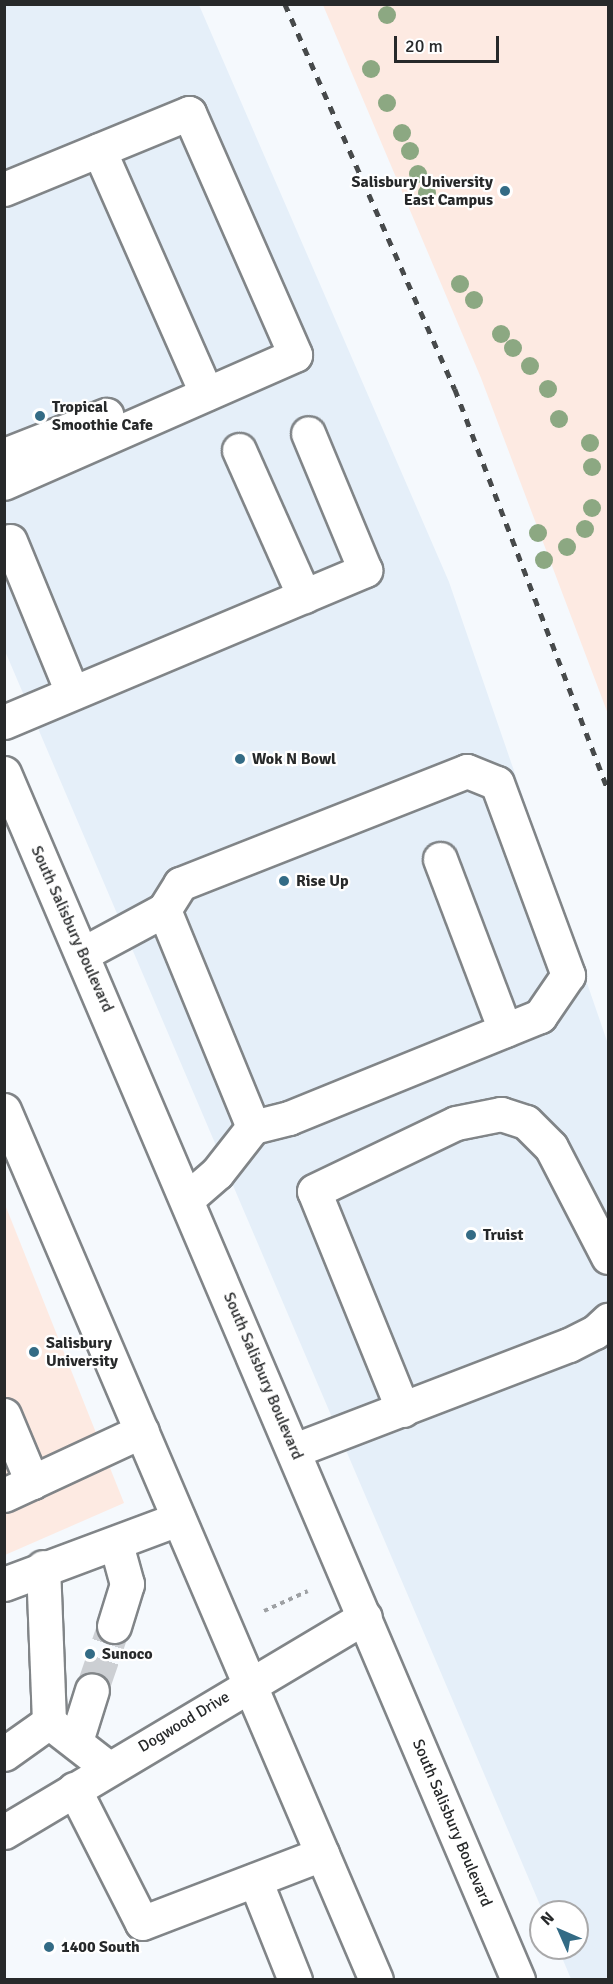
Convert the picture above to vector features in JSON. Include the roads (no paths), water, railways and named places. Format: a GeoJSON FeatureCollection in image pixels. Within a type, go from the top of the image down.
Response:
{"type":"FeatureCollection","features":[{"type":"Feature","properties":{"kind":"main road"},"geometry":{"type":"LineString","coordinates":[[4,189],[189,113],[295,355],[4,455]]}},
{"type":"Feature","properties":{"kind":"main road"},"geometry":{"type":"LineString","coordinates":[[99,150],[203,385]]}},
{"type":"Feature","properties":{"kind":"main road"},"geometry":{"type":"LineString","coordinates":[[4,483],[203,385]]}},
{"type":"Feature","properties":{"kind":"main road"},"geometry":{"type":"LineString","coordinates":[[4,722],[365,570],[308,433]]}},
{"type":"Feature","properties":{"kind":"main road"},"geometry":{"type":"LineString","coordinates":[[239,450],[304,596]]}},
{"type":"Feature","properties":{"kind":"main road"},"geometry":{"type":"LineString","coordinates":[[10,541],[72,692]]}},
{"type":"Feature","properties":{"kind":"main road"},"geometry":{"type":"LineString","coordinates":[[84,953],[164,910],[180,884],[467,771],[497,783],[568,975],[540,1016],[289,1118],[253,1127],[217,1173],[187,1199]]}},
{"type":"Feature","properties":{"kind":"main road","name":"South Salisbury Boulevard"},"geometry":{"type":"LineString","coordinates":[[4,773],[84,953],[518,1980]]}},
{"type":"Feature","properties":{"kind":"main road"},"geometry":{"type":"LineString","coordinates":[[440,859],[505,1030]]}},
{"type":"Feature","properties":{"kind":"main road"},"geometry":{"type":"LineString","coordinates":[[164,910],[253,1127]]}},
{"type":"Feature","properties":{"kind":"main road"},"geometry":{"type":"LineString","coordinates":[[4,1110],[376,1980]]}},
{"type":"Feature","properties":{"kind":"main road"},"geometry":{"type":"LineString","coordinates":[[403,1410],[314,1191],[456,1123],[501,1114],[526,1122],[551,1147],[609,1257]]}},
{"type":"Feature","properties":{"kind":"main road"},"geometry":{"type":"LineString","coordinates":[[295,1450],[569,1345],[595,1332],[609,1320]]}},
{"type":"Feature","properties":{"kind":"main road"},"geometry":{"type":"LineString","coordinates":[[4,1415],[18,1489],[142,1431]]}},
{"type":"Feature","properties":{"kind":"main road"},"geometry":{"type":"LineString","coordinates":[[4,1584],[178,1519]]}},
{"type":"Feature","properties":{"kind":"main road"},"geometry":{"type":"LineString","coordinates":[[114,1626],[127,1584],[116,1544]]}},
{"type":"Feature","properties":{"kind":"main road"},"geometry":{"type":"LineString","coordinates":[[43,1568],[49,1722]]}},
{"type":"Feature","properties":{"kind":"main road","name":"Dogwood Drive"},"geometry":{"type":"LineString","coordinates":[[4,1832],[249,1683],[365,1617]]}},
{"type":"Feature","properties":{"kind":"main road"},"geometry":{"type":"LineString","coordinates":[[76,1741],[92,1690]]}},
{"type":"Feature","properties":{"kind":"main road"},"geometry":{"type":"LineString","coordinates":[[49,1722],[108,1768]]}},
{"type":"Feature","properties":{"kind":"main road"},"geometry":{"type":"LineString","coordinates":[[4,1754],[49,1722]]}},
{"type":"Feature","properties":{"kind":"main road"},"geometry":{"type":"LineString","coordinates":[[74,1789],[142,1923],[322,1854]]}},
{"type":"Feature","properties":{"kind":"main road"},"geometry":{"type":"LineString","coordinates":[[255,1880],[295,1980]]}},
{"type":"Feature","properties":{"kind":"tunnel"},"geometry":{"type":"LineString","coordinates":[[92,1690],[114,1626]]}},
{"type":"Feature","properties":{"kind":"railway"},"geometry":{"type":"LineString","coordinates":[[285,4],[455,389],[608,790]]}},
{"type":"Feature","properties":{"kind":"place","name":"Salisbury University East Campus"},"geometry":{"type":"Point","coordinates":[505,191]}},
{"type":"Feature","properties":{"kind":"place","name":"Tropical Smoothie Cafe"},"geometry":{"type":"Point","coordinates":[40,416]}},
{"type":"Feature","properties":{"kind":"place","name":"Wok N Bowl"},"geometry":{"type":"Point","coordinates":[240,759]}},
{"type":"Feature","properties":{"kind":"place","name":"Rise Up"},"geometry":{"type":"Point","coordinates":[284,881]}},
{"type":"Feature","properties":{"kind":"place","name":"Truist"},"geometry":{"type":"Point","coordinates":[471,1235]}},
{"type":"Feature","properties":{"kind":"place","name":"Salisbury University"},"geometry":{"type":"Point","coordinates":[34,1352]}},
{"type":"Feature","properties":{"kind":"place","name":"Sunoco"},"geometry":{"type":"Point","coordinates":[90,1654]}},
{"type":"Feature","properties":{"kind":"place","name":"1400 South"},"geometry":{"type":"Point","coordinates":[49,1947]}}]}
